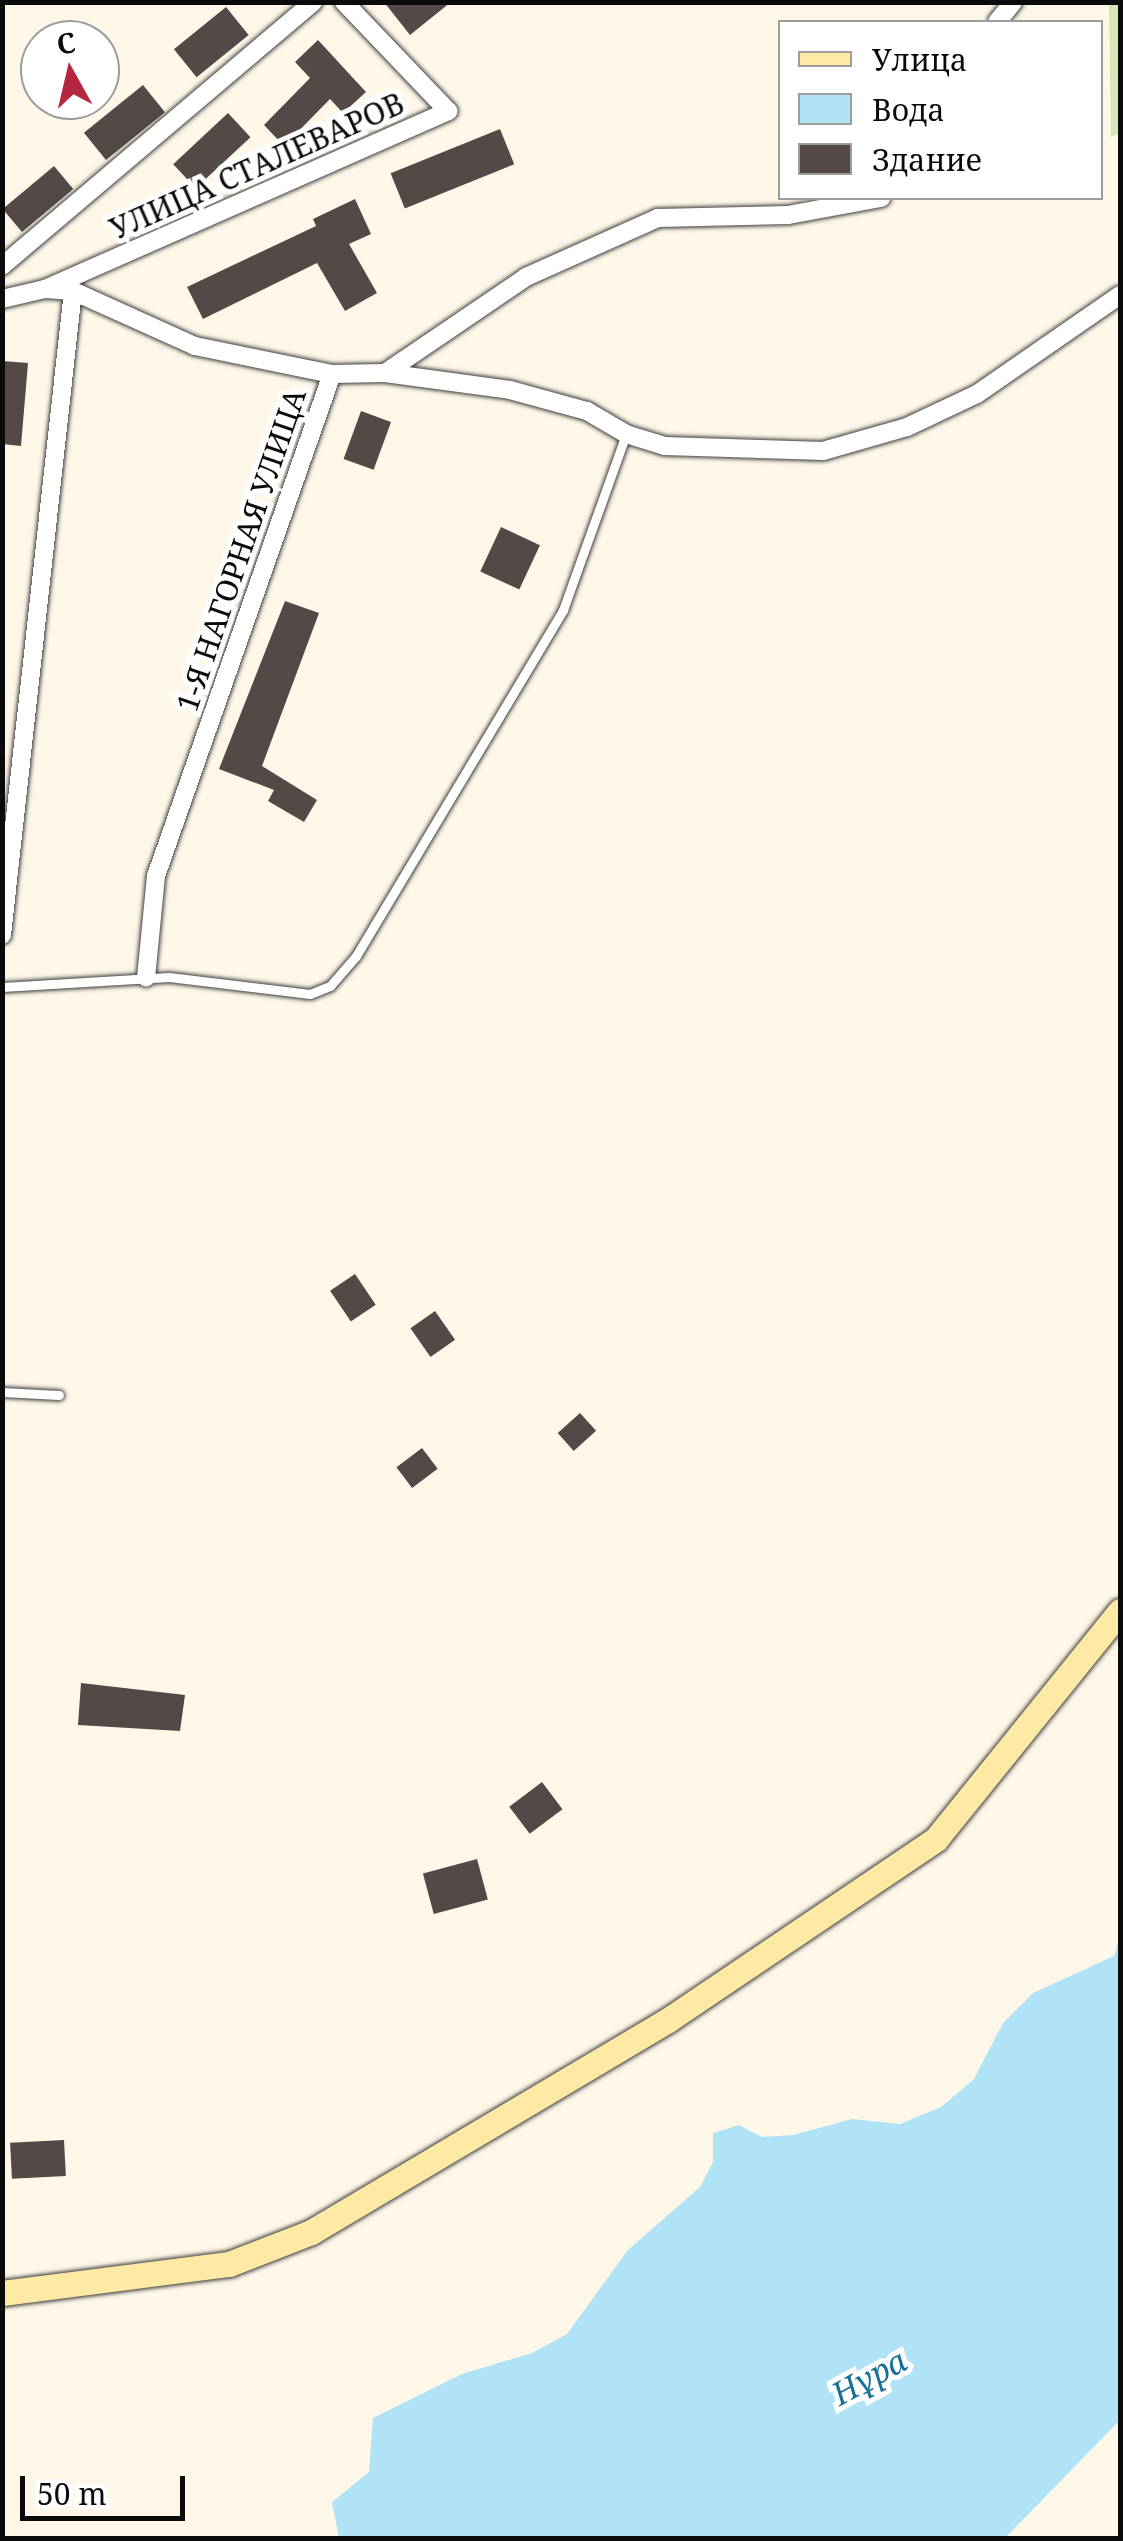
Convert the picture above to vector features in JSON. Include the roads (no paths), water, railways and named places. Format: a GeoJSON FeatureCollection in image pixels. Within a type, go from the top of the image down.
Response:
{"type":"FeatureCollection","features":[{"type":"Feature","properties":{"kind":"street","name":"УЛИЦА СТАЛЕВАРОВ"},"geometry":{"type":"LineString","coordinates":[[2,266],[313,2]]}},
{"type":"Feature","properties":{"kind":"street","name":"УЛИЦА СТАЛЕВАРОВ"},"geometry":{"type":"LineString","coordinates":[[2,299],[46,289],[448,112],[344,2]]}},
{"type":"Feature","properties":{"kind":"street"},"geometry":{"type":"LineString","coordinates":[[384,373],[526,277],[658,218],[788,215],[870,200]]}},
{"type":"Feature","properties":{"kind":"street","name":"1-Я НАГОРНАЯ УЛИЦА"},"geometry":{"type":"LineString","coordinates":[[46,289],[73,290],[195,346],[332,374],[156,876],[146,978]]}},
{"type":"Feature","properties":{"kind":"street"},"geometry":{"type":"LineString","coordinates":[[2,935],[73,290]]}},
{"type":"Feature","properties":{"kind":"street"},"geometry":{"type":"LineString","coordinates":[[332,374],[384,373],[510,390],[587,411],[626,434],[665,446],[711,444],[778,454],[823,451],[907,427],[976,394],[1120,294]]}},
{"type":"Feature","properties":{"kind":"street"},"geometry":{"type":"LineString","coordinates":[[2,2293],[229,2264],[311,2232],[668,2020],[936,1839],[1120,1611]]}},
{"type":"Feature","properties":{"kind":"lane"},"geometry":{"type":"LineString","coordinates":[[2,987],[146,978],[214,978],[310,994],[330,986],[356,956],[563,610],[626,434]]}},
{"type":"Feature","properties":{"kind":"lane"},"geometry":{"type":"LineString","coordinates":[[2,1392],[59,1395]]}},
{"type":"Feature","properties":{"kind":"water","name":"Нұра"},"geometry":{"type":"Polygon","coordinates":[[[1120,1936],[1120,2420],[1005,2538],[339,2538],[332,2502],[369,2472],[373,2418],[462,2374],[532,2353],[567,2334],[628,2250],[700,2187],[713,2162],[713,2133],[739,2125],[762,2137],[793,2135],[852,2119],[900,2124],[941,2107],[974,2079],[1003,2023],[1033,1993],[1114,1956],[1120,1936]]]}}]}
